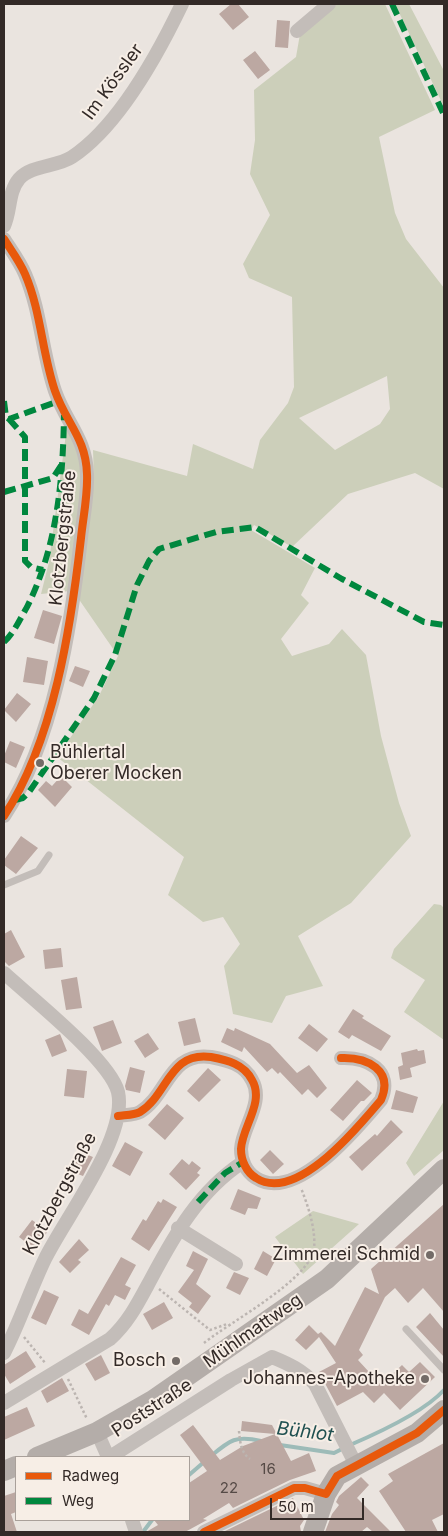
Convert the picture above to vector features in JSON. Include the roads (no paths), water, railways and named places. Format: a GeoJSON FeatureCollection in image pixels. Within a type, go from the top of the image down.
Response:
{"type":"FeatureCollection","features":[{"type":"Feature","properties":{"kind":"main road","name":"Mühlmattweg"},"geometry":{"type":"LineString","coordinates":[[39,1456],[93,1427],[153,1400],[327,1279],[444,1169]]}},
{"type":"Feature","properties":{"kind":"main road"},"geometry":{"type":"LineString","coordinates":[[313,1532],[326,1494],[337,1476],[354,1460],[417,1433],[444,1410]]}},
{"type":"Feature","properties":{"kind":"street","name":"Im Kössler"},"geometry":{"type":"LineString","coordinates":[[4,226],[14,187],[21,177],[70,159],[107,126],[155,58],[182,4]]}},
{"type":"Feature","properties":{"kind":"street"},"geometry":{"type":"LineString","coordinates":[[297,30],[330,4]]}},
{"type":"Feature","properties":{"kind":"street","name":"Klotzbergstraße"},"geometry":{"type":"LineString","coordinates":[[4,239],[25,273],[30,287],[49,375],[64,412],[84,447],[88,476],[75,590],[55,685],[32,762],[14,800],[4,816]]}},
{"type":"Feature","properties":{"kind":"street","name":"Klotzbergstraße"},"geometry":{"type":"LineString","coordinates":[[4,972],[93,1054],[109,1073],[118,1092],[118,1116],[111,1136],[86,1190],[45,1259],[17,1329],[4,1352]]}},
{"type":"Feature","properties":{"kind":"street"},"geometry":{"type":"LineString","coordinates":[[118,1116],[140,1112],[153,1099],[178,1065],[190,1059],[208,1057],[232,1062],[242,1068],[253,1080],[256,1096],[252,1114],[242,1139],[243,1162],[250,1174],[264,1182],[284,1184],[297,1178],[326,1158],[368,1116],[385,1092],[385,1080],[380,1070],[366,1062],[353,1058],[341,1058]]}},
{"type":"Feature","properties":{"kind":"street"},"geometry":{"type":"LineString","coordinates":[[4,1403],[110,1339],[121,1330],[178,1228],[198,1202],[225,1173],[243,1162]]}},
{"type":"Feature","properties":{"kind":"street"},"geometry":{"type":"LineString","coordinates":[[178,1228],[236,1264]]}},
{"type":"Feature","properties":{"kind":"street","name":"Poststraße"},"geometry":{"type":"LineString","coordinates":[[111,1456],[223,1385],[272,1357],[292,1365],[306,1374],[315,1384],[354,1460]]}},
{"type":"Feature","properties":{"kind":"street"},"geometry":{"type":"LineString","coordinates":[[93,1427],[108,1456]]}},
{"type":"Feature","properties":{"kind":"street"},"geometry":{"type":"LineString","coordinates":[[204,1532],[294,1488],[305,1488],[326,1494]]}},
{"type":"Feature","properties":{"kind":"lane"},"geometry":{"type":"LineString","coordinates":[[4,886],[38,871],[49,855]]}},
{"type":"Feature","properties":{"kind":"lane"},"geometry":{"type":"LineString","coordinates":[[406,1329],[444,1370]]}},
{"type":"Feature","properties":{"kind":"waterway","name":"Bühlot"},"geometry":{"type":"LineString","coordinates":[[350,1445],[413,1414],[444,1390]]}},
{"type":"Feature","properties":{"kind":"waterway","name":"Bühlot"},"geometry":{"type":"LineString","coordinates":[[211,1456],[234,1440],[252,1439],[261,1441]]}},
{"type":"Feature","properties":{"kind":"waterway","name":"Bühlot"},"geometry":{"type":"LineString","coordinates":[[280,1445],[334,1453],[344,1448]]}},
{"type":"Feature","properties":{"kind":"waterway","name":"Bühlot"},"geometry":{"type":"LineString","coordinates":[[190,1474],[204,1462]]}},
{"type":"Feature","properties":{"kind":"waterway","name":"Bühlot"},"geometry":{"type":"LineString","coordinates":[[143,1532],[151,1521]]}},
{"type":"Feature","properties":{"kind":"place","name":"Bühlertal Oberer Mocken"},"geometry":{"type":"Point","coordinates":[40,763]}},
{"type":"Feature","properties":{"kind":"place","name":"Zimmerei Schmid"},"geometry":{"type":"Point","coordinates":[430,1255]}},
{"type":"Feature","properties":{"kind":"place","name":"Bosch"},"geometry":{"type":"Point","coordinates":[176,1361]}},
{"type":"Feature","properties":{"kind":"place","name":"Johannes-Apotheke"},"geometry":{"type":"Point","coordinates":[425,1379]}}]}
